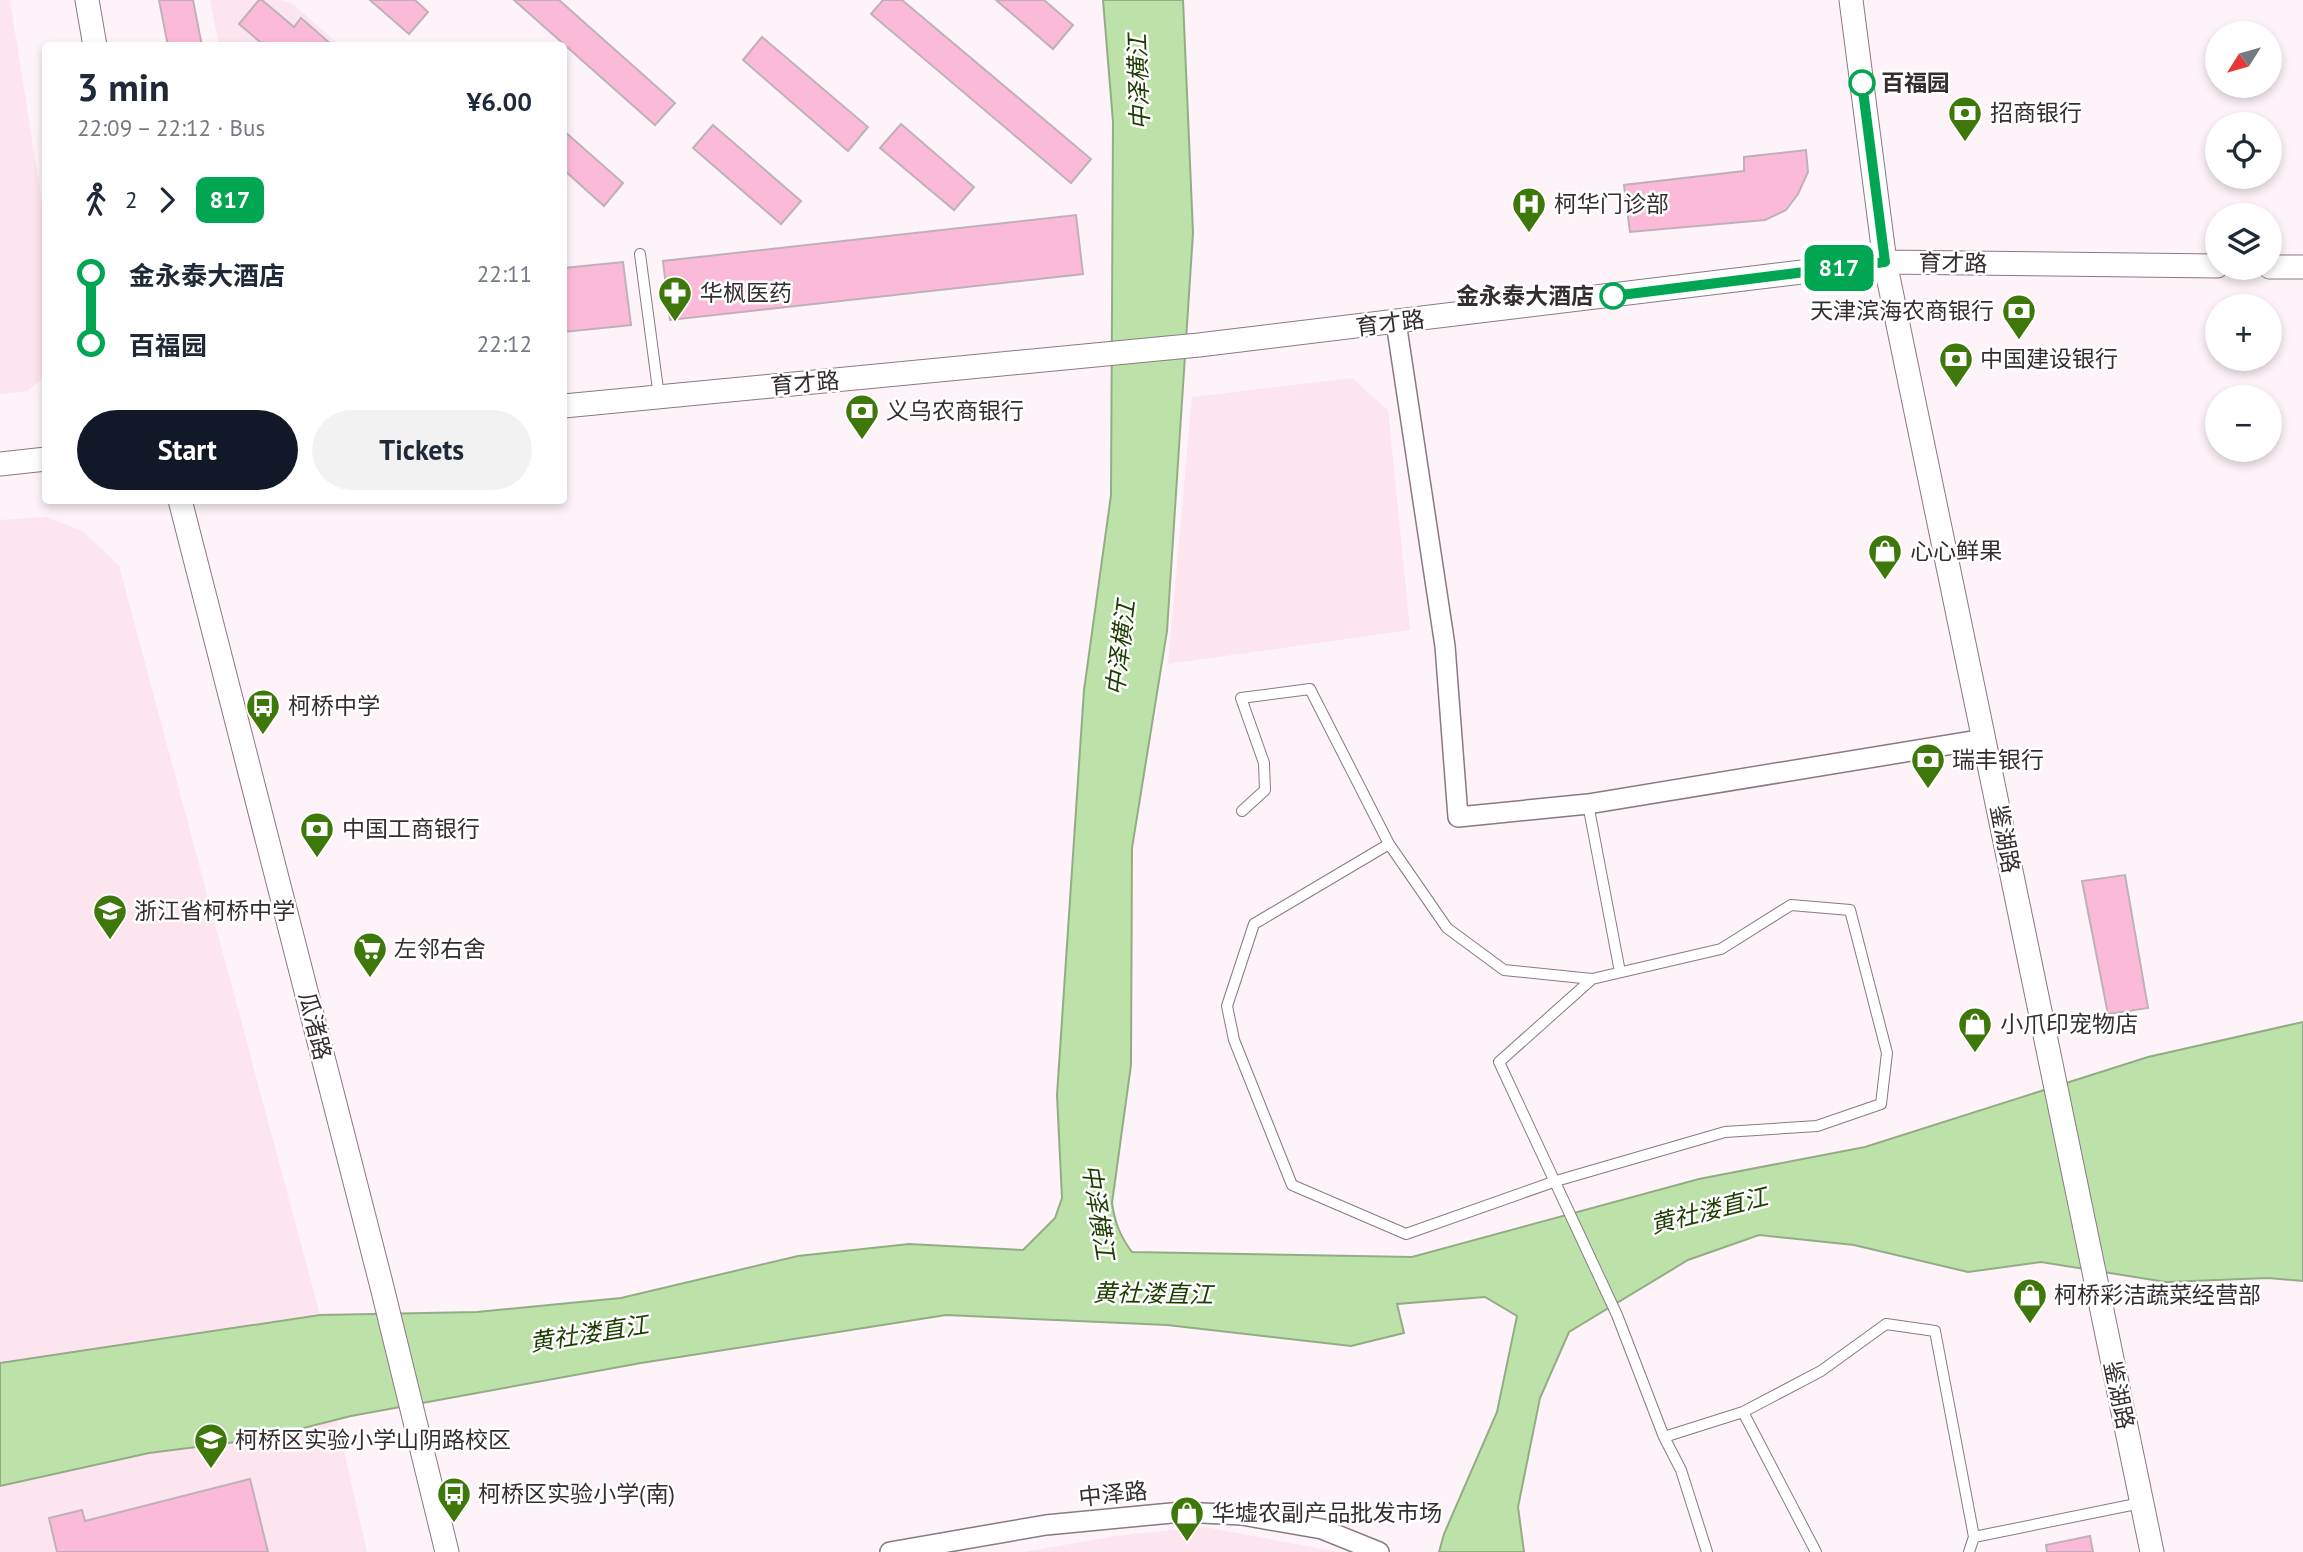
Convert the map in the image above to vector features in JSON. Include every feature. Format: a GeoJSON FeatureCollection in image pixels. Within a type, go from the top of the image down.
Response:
{"type":"FeatureCollection","features":[{"type":"Feature","properties":{"kind":"street"},"geometry":{"type":"LineString","coordinates":[[87,0],[94,42]]}},
{"type":"Feature","properties":{"kind":"street","name":"鉴湖路"},"geometry":{"type":"LineString","coordinates":[[1851,0],[1885,262],[2152,1552]]}},
{"type":"Feature","properties":{"kind":"street","name":"育才路"},"geometry":{"type":"LineString","coordinates":[[567,407],[1199,345],[1885,262],[2205,266]]}},
{"type":"Feature","properties":{"kind":"street"},"geometry":{"type":"LineString","coordinates":[[2282,267],[2303,267]]}},
{"type":"Feature","properties":{"kind":"street"},"geometry":{"type":"LineString","coordinates":[[1396,322],[1445,646],[1458,817],[1588,804],[1984,738]]}},
{"type":"Feature","properties":{"kind":"street"},"geometry":{"type":"LineString","coordinates":[[0,464],[42,459]]}},
{"type":"Feature","properties":{"kind":"street","name":"瓜渚路"},"geometry":{"type":"LineString","coordinates":[[181,504],[382,1287],[447,1552]]}},
{"type":"Feature","properties":{"kind":"street","name":"中泽路"},"geometry":{"type":"LineString","coordinates":[[890,1552],[1046,1525],[1182,1512],[1242,1515],[1322,1529],[1379,1552]]}},
{"type":"Feature","properties":{"kind":"lane"},"geometry":{"type":"LineString","coordinates":[[640,254],[659,397]]}},
{"type":"Feature","properties":{"kind":"lane"},"geometry":{"type":"LineString","coordinates":[[1242,811],[1265,790],[1264,763],[1241,698],[1310,689],[1389,844],[1447,928],[1504,970],[1592,979],[1721,949],[1790,905],[1850,910],[1887,1053],[1881,1104],[1816,1126],[1725,1132],[1556,1181],[1406,1234],[1292,1185],[1234,1040],[1227,1006],[1254,924],[1389,844]]}},
{"type":"Feature","properties":{"kind":"lane"},"geometry":{"type":"LineString","coordinates":[[1588,804],[1620,972]]}},
{"type":"Feature","properties":{"kind":"lane"},"geometry":{"type":"LineString","coordinates":[[1592,979],[1499,1062],[1617,1315],[1664,1437],[1681,1470],[1707,1552]]}},
{"type":"Feature","properties":{"kind":"lane"},"geometry":{"type":"LineString","coordinates":[[1664,1437],[1743,1412],[1822,1371],[1886,1324],[1935,1331],[1974,1537],[1969,1552]]}},
{"type":"Feature","properties":{"kind":"lane"},"geometry":{"type":"LineString","coordinates":[[1743,1412],[1816,1552]]}},
{"type":"Feature","properties":{"kind":"lane"},"geometry":{"type":"LineString","coordinates":[[1974,1537],[2141,1503]]}},
{"type":"Feature","properties":{"kind":"shaded area"},"geometry":{"type":"Polygon","coordinates":[[[0,0],[10,0],[42,202],[42,379],[28,391],[0,394],[0,0]]]}},
{"type":"Feature","properties":{"kind":"shaded area"},"geometry":{"type":"Polygon","coordinates":[[[210,0],[281,0],[293,4],[336,42],[218,42],[210,0]]]}},
{"type":"Feature","properties":{"kind":"shaded area"},"geometry":{"type":"Polygon","coordinates":[[[1352,378],[1388,410],[1410,630],[1168,664],[1192,397],[1352,378]]]}},
{"type":"Feature","properties":{"kind":"shaded area","name":"浙江省柯桥中学"},"geometry":{"type":"Polygon","coordinates":[[[46,517],[83,531],[119,566],[320,1315],[0,1363],[0,520],[46,517]]]}},
{"type":"Feature","properties":{"kind":"shaded area","name":"柯桥区实验小学山阴路校区"},"geometry":{"type":"Polygon","coordinates":[[[337,1420],[367,1552],[0,1552],[0,1486],[149,1453],[261,1439],[337,1420]]]}},
{"type":"Feature","properties":{"kind":"shaded area","name":"华墟农副产品批发市场"},"geometry":{"type":"Polygon","coordinates":[[[1205,1527],[1339,1552],[1023,1552],[1122,1535],[1205,1527]]]}},
{"type":"Feature","properties":{"kind":"water"},"geometry":{"type":"Polygon","coordinates":[[[1103,0],[1183,0],[1193,233],[1167,631],[1132,848],[1131,1065],[1112,1203],[1119,1229],[1132,1252],[1412,1257],[1699,1179],[1865,1147],[2148,1057],[2303,1022],[2303,1281],[2268,1278],[2166,1282],[2041,1262],[1968,1272],[1854,1245],[1759,1235],[1688,1260],[1569,1332],[1540,1398],[1518,1507],[1524,1552],[1439,1552],[1444,1534],[1497,1412],[1517,1316],[1485,1297],[1397,1304],[1404,1333],[1351,1346],[1167,1325],[946,1315],[641,1363],[351,1416],[260,1439],[149,1453],[0,1486],[0,1363],[320,1315],[477,1312],[621,1298],[798,1256],[909,1244],[1023,1250],[1055,1218],[1062,1198],[1057,1095],[1084,690],[1111,495],[1113,122],[1103,0]]]}},
{"type":"Feature","properties":{"kind":"building"},"geometry":{"type":"Polygon","coordinates":[[[159,0],[193,0],[201,42],[167,42],[159,0]]]}},
{"type":"Feature","properties":{"kind":"building"},"geometry":{"type":"Polygon","coordinates":[[[259,0],[262,0],[294,27],[301,18],[328,42],[260,42],[239,24],[259,0]]]}},
{"type":"Feature","properties":{"kind":"building"},"geometry":{"type":"Polygon","coordinates":[[[370,0],[415,0],[428,12],[409,34],[370,0]]]}},
{"type":"Feature","properties":{"kind":"building"},"geometry":{"type":"Polygon","coordinates":[[[514,0],[559,0],[675,103],[655,125],[567,47],[567,42],[561,42],[514,0]]]}},
{"type":"Feature","properties":{"kind":"building"},"geometry":{"type":"Polygon","coordinates":[[[883,0],[902,0],[1091,159],[1071,183],[871,14],[883,0]]]}},
{"type":"Feature","properties":{"kind":"building"},"geometry":{"type":"Polygon","coordinates":[[[996,0],[1044,0],[1073,25],[1053,49],[996,0]]]}},
{"type":"Feature","properties":{"kind":"building"},"geometry":{"type":"Polygon","coordinates":[[[762,37],[868,127],[848,151],[743,60],[762,37]]]}},
{"type":"Feature","properties":{"kind":"building"},"geometry":{"type":"Polygon","coordinates":[[[901,124],[974,187],[954,210],[880,148],[901,124]]]}},
{"type":"Feature","properties":{"kind":"building"},"geometry":{"type":"Polygon","coordinates":[[[713,125],[801,201],[781,224],[693,148],[713,125]]]}},
{"type":"Feature","properties":{"kind":"building"},"geometry":{"type":"Polygon","coordinates":[[[567,134],[623,183],[604,206],[567,173],[567,134]]]}},
{"type":"Feature","properties":{"kind":"building","name":"金永泰大酒店"},"geometry":{"type":"Polygon","coordinates":[[[1806,150],[1808,172],[1798,194],[1786,210],[1765,220],[1630,232],[1624,185],[1744,171],[1744,157],[1806,150]]]}},
{"type":"Feature","properties":{"kind":"building"},"geometry":{"type":"Polygon","coordinates":[[[1076,215],[1083,274],[670,320],[663,261],[1076,215]]]}},
{"type":"Feature","properties":{"kind":"building"},"geometry":{"type":"Polygon","coordinates":[[[623,262],[631,325],[567,332],[567,268],[623,262]]]}},
{"type":"Feature","properties":{"kind":"building"},"geometry":{"type":"Polygon","coordinates":[[[2125,875],[2148,1008],[2108,1014],[2082,881],[2125,875]]]}},
{"type":"Feature","properties":{"kind":"building"},"geometry":{"type":"Polygon","coordinates":[[[250,1479],[268,1552],[57,1552],[49,1518],[82,1510],[85,1521],[250,1479]]]}},
{"type":"Feature","properties":{"kind":"building"},"geometry":{"type":"Polygon","coordinates":[[[2090,1536],[2093,1552],[2047,1552],[2046,1545],[2090,1536]]]}},
{"type":"Feature","properties":{"kind":"bus line","name":"817"},"geometry":{"type":"LineString","coordinates":[[1613,296],[1885,262],[1862,83]]}},
{"type":"Feature","properties":{"kind":"place","name":"百福园"},"geometry":{"type":"Point","coordinates":[1862,83]}},
{"type":"Feature","properties":{"kind":"place","name":"招商银行"},"geometry":{"type":"Point","coordinates":[1965,143]}},
{"type":"Feature","properties":{"kind":"place","name":"柯华门诊部"},"geometry":{"type":"Point","coordinates":[1529,234]}},
{"type":"Feature","properties":{"kind":"place","name":"金永泰大酒店"},"geometry":{"type":"Point","coordinates":[1613,296]}},
{"type":"Feature","properties":{"kind":"place","name":"华枫医药"},"geometry":{"type":"Point","coordinates":[675,323]}},
{"type":"Feature","properties":{"kind":"place","name":"天津滨海农商银行"},"geometry":{"type":"Point","coordinates":[2019,341]}},
{"type":"Feature","properties":{"kind":"place","name":"中国建设银行"},"geometry":{"type":"Point","coordinates":[1956,389]}},
{"type":"Feature","properties":{"kind":"place","name":"义乌农商银行"},"geometry":{"type":"Point","coordinates":[862,441]}},
{"type":"Feature","properties":{"kind":"place","name":"心心鲜果"},"geometry":{"type":"Point","coordinates":[1885,581]}},
{"type":"Feature","properties":{"kind":"place","name":"柯桥中学"},"geometry":{"type":"Point","coordinates":[263,736]}},
{"type":"Feature","properties":{"kind":"place","name":"瑞丰银行"},"geometry":{"type":"Point","coordinates":[1928,790]}},
{"type":"Feature","properties":{"kind":"place","name":"中国工商银行"},"geometry":{"type":"Point","coordinates":[317,859]}},
{"type":"Feature","properties":{"kind":"place","name":"浙江省柯桥中学"},"geometry":{"type":"Point","coordinates":[110,941]}},
{"type":"Feature","properties":{"kind":"place","name":"左邻右舍"},"geometry":{"type":"Point","coordinates":[370,979]}},
{"type":"Feature","properties":{"kind":"place","name":"小爪印宠物店"},"geometry":{"type":"Point","coordinates":[1975,1054]}},
{"type":"Feature","properties":{"kind":"place","name":"柯桥彩洁蔬菜经营部"},"geometry":{"type":"Point","coordinates":[2030,1325]}},
{"type":"Feature","properties":{"kind":"place","name":"柯桥区实验小学山阴路校区"},"geometry":{"type":"Point","coordinates":[211,1470]}},
{"type":"Feature","properties":{"kind":"place","name":"柯桥区实验小学(南)"},"geometry":{"type":"Point","coordinates":[454,1524]}},
{"type":"Feature","properties":{"kind":"place","name":"华墟农副产品批发市场"},"geometry":{"type":"Point","coordinates":[1187,1543]}},
{"type":"Feature","properties":{"kind":"water label","name":"中泽横江"},"geometry":{"type":"Point","coordinates":[1139,82]}},
{"type":"Feature","properties":{"kind":"water label","name":"中泽横江"},"geometry":{"type":"Point","coordinates":[1121,648]}},
{"type":"Feature","properties":{"kind":"water label","name":"黄社溇直江"},"geometry":{"type":"Point","coordinates":[1709,1211]}},
{"type":"Feature","properties":{"kind":"water label","name":"中泽横江"},"geometry":{"type":"Point","coordinates":[1098,1212]}},
{"type":"Feature","properties":{"kind":"water label","name":"黄社溇直江"},"geometry":{"type":"Point","coordinates":[1153,1294]}},
{"type":"Feature","properties":{"kind":"water label","name":"黄社溇直江"},"geometry":{"type":"Point","coordinates":[589,1334]}}]}
